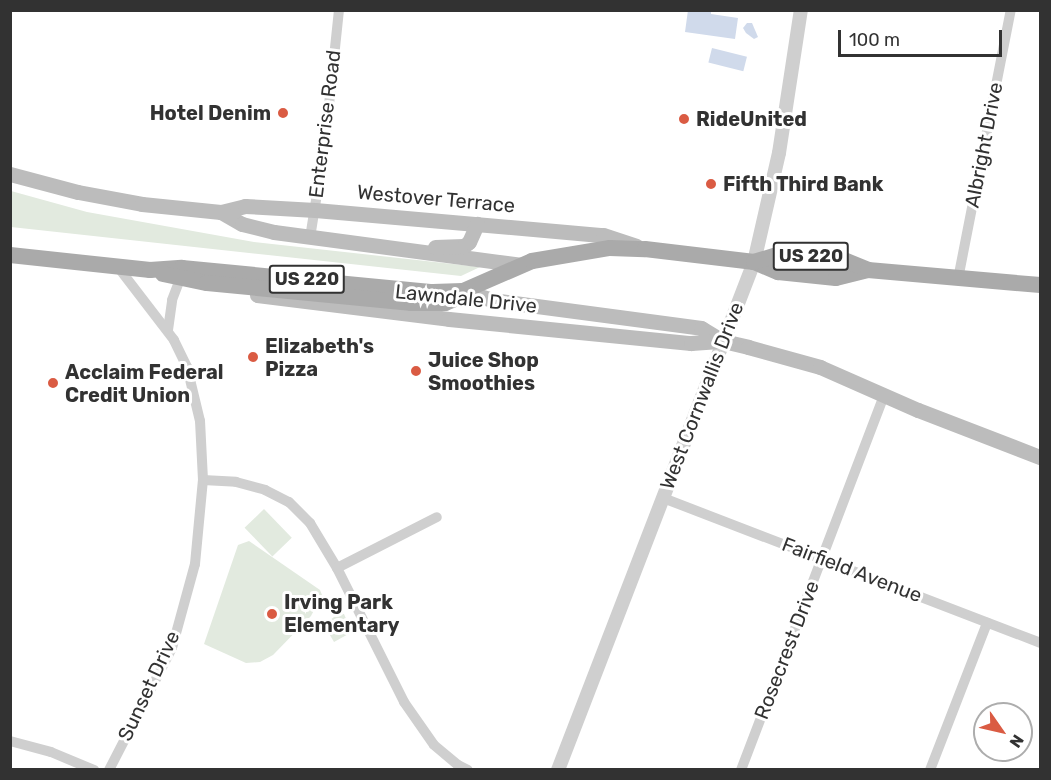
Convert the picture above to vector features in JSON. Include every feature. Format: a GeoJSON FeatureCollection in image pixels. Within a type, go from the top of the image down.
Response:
{"type":"FeatureCollection","features":[{"type":"Feature","properties":{"kind":"main road","name":"Westover Terrace"},"geometry":{"type":"LineString","coordinates":[[10,174],[108,198],[221,212],[245,206],[477,224],[603,236],[645,249]]}},
{"type":"Feature","properties":{"kind":"main road","name":"Westover Terrace"},"geometry":{"type":"LineString","coordinates":[[221,212],[242,224],[310,238],[520,265]]}},
{"type":"Feature","properties":{"kind":"main road"},"geometry":{"type":"LineString","coordinates":[[384,248],[464,246],[469,242],[477,224]]}},
{"type":"Feature","properties":{"kind":"main road","name":"US 220"},"geometry":{"type":"LineString","coordinates":[[10,255],[150,270],[182,268],[433,292],[463,291],[520,265],[547,257],[594,249],[645,249],[754,262],[784,253],[839,258],[868,270],[1041,285]]}},
{"type":"Feature","properties":{"kind":"main road","name":"US 220"},"geometry":{"type":"LineString","coordinates":[[150,270],[180,279],[207,283]]}},
{"type":"Feature","properties":{"kind":"main road"},"geometry":{"type":"LineString","coordinates":[[207,283],[434,303],[454,299],[463,291]]}},
{"type":"Feature","properties":{"kind":"main road","name":"Lawndale Drive"},"geometry":{"type":"LineString","coordinates":[[207,283],[263,296],[394,313],[691,343],[723,341],[790,356],[1041,457]]}},
{"type":"Feature","properties":{"kind":"main road","name":"Lawndale Drive"},"geometry":{"type":"LineString","coordinates":[[463,291],[492,300],[701,328],[723,341]]}},
{"type":"Feature","properties":{"kind":"street","name":"Enterprise Road"},"geometry":{"type":"LineString","coordinates":[[310,238],[339,10]]}},
{"type":"Feature","properties":{"kind":"street","name":"West Cornwallis Drive"},"geometry":{"type":"LineString","coordinates":[[558,770],[754,262],[779,153],[801,10]]}},
{"type":"Feature","properties":{"kind":"street","name":"Albright Drive"},"geometry":{"type":"LineString","coordinates":[[958,279],[1011,10]]}},
{"type":"Feature","properties":{"kind":"street","name":"Sunset Drive"},"geometry":{"type":"LineString","coordinates":[[109,770],[172,648],[195,564],[204,480],[204,452],[190,377],[168,330],[118,267]]}},
{"type":"Feature","properties":{"kind":"street"},"geometry":{"type":"LineString","coordinates":[[168,330],[171,300],[180,279]]}},
{"type":"Feature","properties":{"kind":"street","name":"Rosecrest Drive"},"geometry":{"type":"LineString","coordinates":[[741,770],[884,395]]}},
{"type":"Feature","properties":{"kind":"street"},"geometry":{"type":"LineString","coordinates":[[204,480],[236,482],[265,490],[289,502],[310,523],[338,567],[404,702],[434,745],[458,765],[468,770]]}},
{"type":"Feature","properties":{"kind":"street","name":"Fairfield Avenue"},"geometry":{"type":"LineString","coordinates":[[663,498],[1041,643]]}},
{"type":"Feature","properties":{"kind":"street"},"geometry":{"type":"LineString","coordinates":[[338,567],[437,517]]}},
{"type":"Feature","properties":{"kind":"street"},"geometry":{"type":"LineString","coordinates":[[930,770],[987,623]]}},
{"type":"Feature","properties":{"kind":"street"},"geometry":{"type":"LineString","coordinates":[[10,741],[94,770]]}},
{"type":"Feature","properties":{"kind":"shaded area"},"geometry":{"type":"Polygon","coordinates":[[[11,191],[87,212],[254,242],[480,267],[461,276],[11,227],[11,191]]]}},
{"type":"Feature","properties":{"kind":"shaded area"},"geometry":{"type":"Polygon","coordinates":[[[264,509],[292,538],[272,557],[245,528],[264,509]]]}},
{"type":"Feature","properties":{"kind":"shaded area"},"geometry":{"type":"Polygon","coordinates":[[[249,541],[320,590],[322,595],[311,616],[273,655],[260,662],[246,663],[204,644],[238,545],[249,541]]]}},
{"type":"Feature","properties":{"kind":"shaded area"},"geometry":{"type":"Polygon","coordinates":[[[339,613],[344,614],[352,632],[334,642],[324,625],[339,613]]]}},
{"type":"Feature","properties":{"kind":"water"},"geometry":{"type":"Polygon","coordinates":[[[688,10],[711,11],[711,14],[738,18],[735,39],[685,32],[688,10]]]}},
{"type":"Feature","properties":{"kind":"water"},"geometry":{"type":"Polygon","coordinates":[[[747,23],[752,23],[758,37],[754,39],[746,33],[743,28],[747,23]]]}},
{"type":"Feature","properties":{"kind":"water"},"geometry":{"type":"Polygon","coordinates":[[[712,48],[747,57],[743,71],[708,63],[712,48]]]}},
{"type":"Feature","properties":{"kind":"place","name":"Hotel Denim"},"geometry":{"type":"Point","coordinates":[283,113]}},
{"type":"Feature","properties":{"kind":"place","name":"RideUnited"},"geometry":{"type":"Point","coordinates":[684,119]}},
{"type":"Feature","properties":{"kind":"place","name":"Fifth Third Bank"},"geometry":{"type":"Point","coordinates":[711,184]}},
{"type":"Feature","properties":{"kind":"place","name":"Elizabeth's Pizza"},"geometry":{"type":"Point","coordinates":[253,357]}},
{"type":"Feature","properties":{"kind":"place","name":"Juice Shop Smoothies"},"geometry":{"type":"Point","coordinates":[416,371]}},
{"type":"Feature","properties":{"kind":"place","name":"Acclaim Federal Credit Union"},"geometry":{"type":"Point","coordinates":[53,383]}},
{"type":"Feature","properties":{"kind":"place","name":"Irving Park Elementary"},"geometry":{"type":"Point","coordinates":[272,614]}}]}
